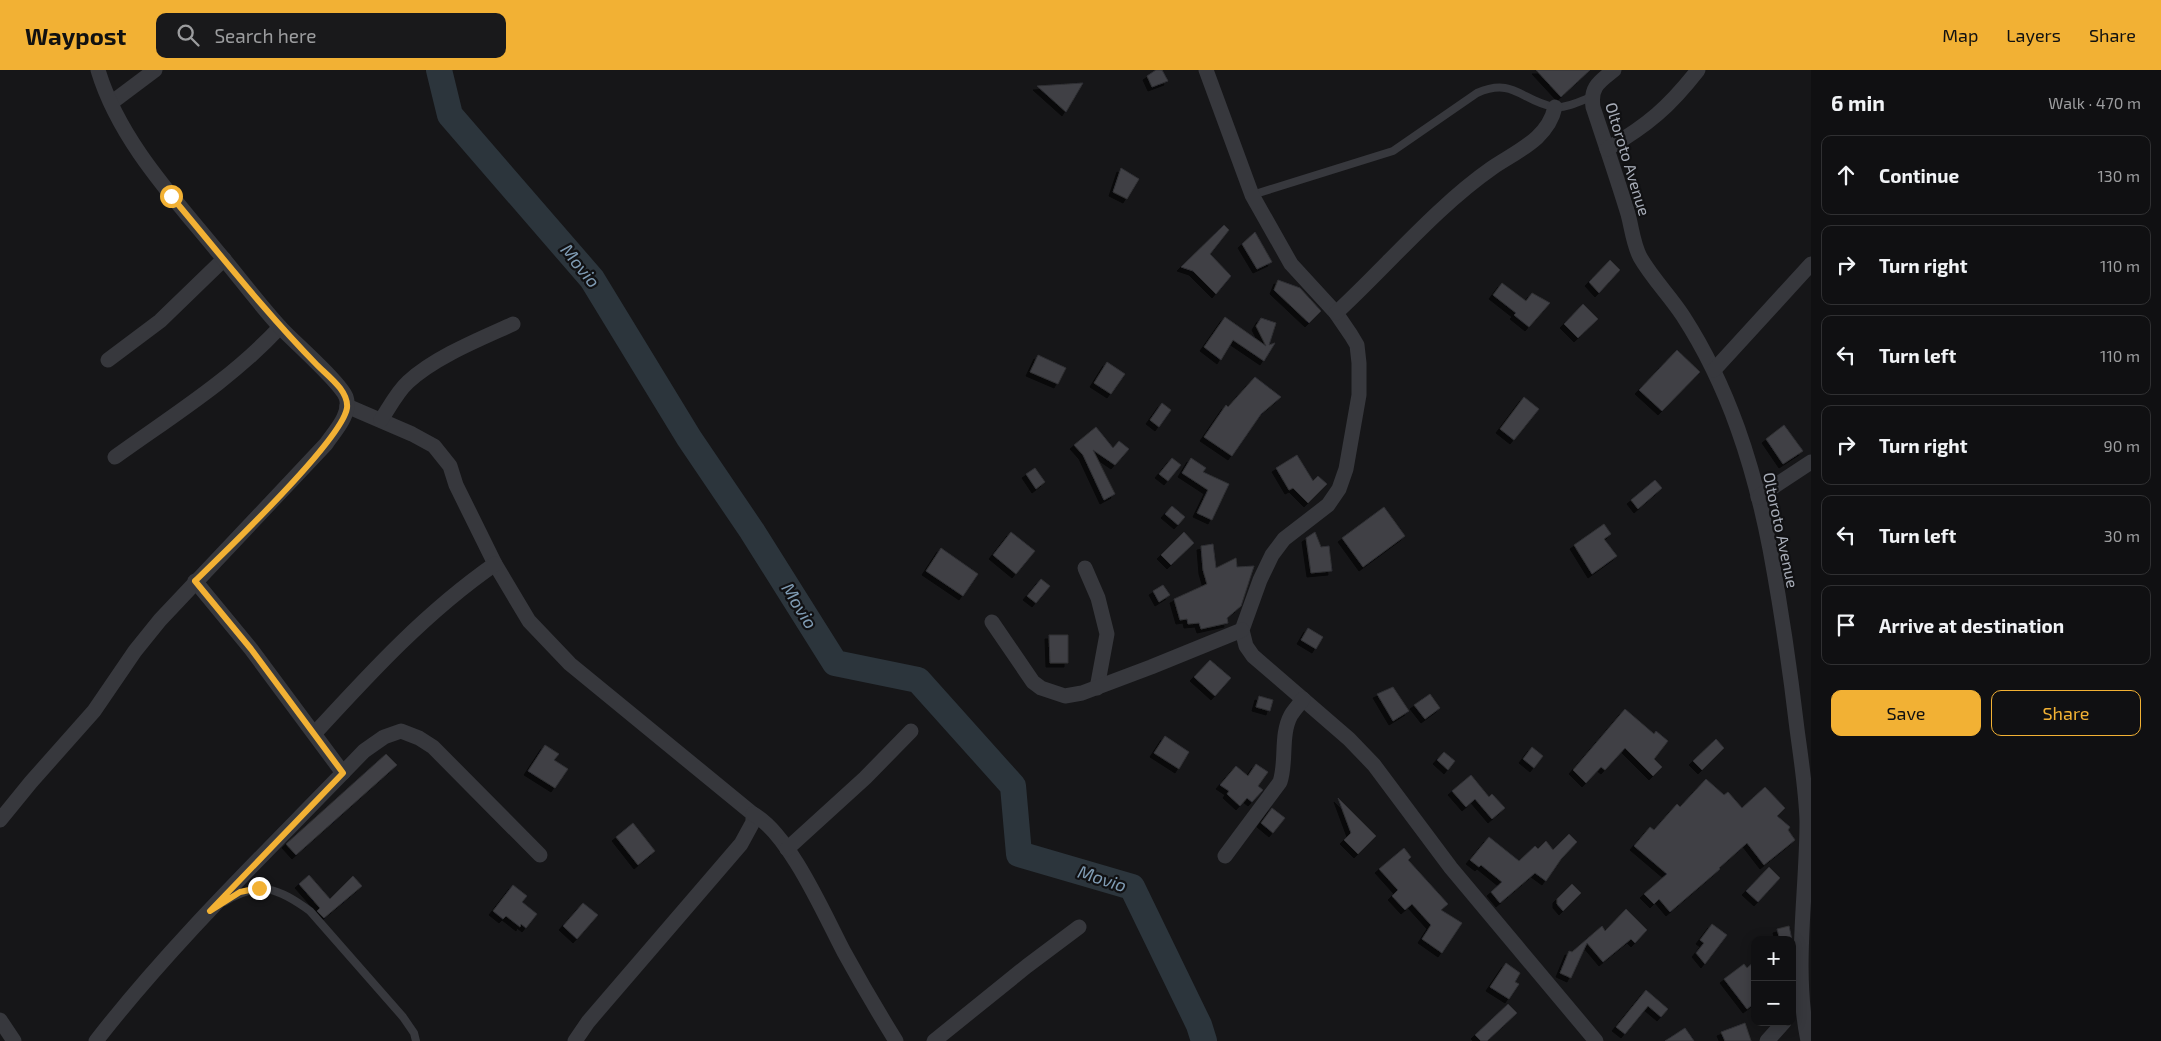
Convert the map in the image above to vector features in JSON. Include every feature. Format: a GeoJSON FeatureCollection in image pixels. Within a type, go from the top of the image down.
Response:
{"type":"FeatureCollection","features":[{"type":"Feature","properties":{"kind":"street"},"geometry":{"type":"LineString","coordinates":[[0,820],[94,711],[135,652],[195,581],[231,546],[326,444],[345,415],[347,406],[346,397],[337,385],[280,327],[152,169],[110,103],[98,70]]}},
{"type":"Feature","properties":{"kind":"street"},"geometry":{"type":"LineString","coordinates":[[110,103],[155,70]]}},
{"type":"Feature","properties":{"kind":"street"},"geometry":{"type":"LineString","coordinates":[[1206,70],[1252,195],[1291,264],[1336,313],[1357,346],[1359,363],[1359,394],[1346,470],[1340,489],[1328,505],[1284,539],[1272,555],[1260,580],[1242,630],[1246,646],[1254,656],[1349,739],[1374,765],[1451,868],[1596,1041]]}},
{"type":"Feature","properties":{"kind":"street","name":"Oltoroto Avenue"},"geometry":{"type":"LineString","coordinates":[[1614,70],[1599,82],[1593,90],[1591,97],[1629,218],[1634,242],[1640,256],[1683,315],[1714,370],[1741,437],[1758,497],[1804,730],[1807,819],[1802,1008],[1808,1041]]}},
{"type":"Feature","properties":{"kind":"street"},"geometry":{"type":"LineString","coordinates":[[1607,149],[1656,117],[1680,93],[1698,70]]}},
{"type":"Feature","properties":{"kind":"street"},"geometry":{"type":"LineString","coordinates":[[1336,313],[1455,199],[1486,172],[1535,140],[1548,128],[1555,107]]}},
{"type":"Feature","properties":{"kind":"street"},"geometry":{"type":"LineString","coordinates":[[108,360],[160,321],[224,259]]}},
{"type":"Feature","properties":{"kind":"street"},"geometry":{"type":"LineString","coordinates":[[1714,370],[1811,264]]}},
{"type":"Feature","properties":{"kind":"street"},"geometry":{"type":"LineString","coordinates":[[381,420],[404,387],[417,375],[463,346],[514,324]]}},
{"type":"Feature","properties":{"kind":"street"},"geometry":{"type":"LineString","coordinates":[[114,457],[226,378],[280,327]]}},
{"type":"Feature","properties":{"kind":"street"},"geometry":{"type":"LineString","coordinates":[[347,406],[412,434],[434,446],[444,457],[495,564],[529,621],[570,664],[773,830],[787,848],[871,1002],[896,1041]]}},
{"type":"Feature","properties":{"kind":"street"},"geometry":{"type":"LineString","coordinates":[[1758,497],[1811,462]]}},
{"type":"Feature","properties":{"kind":"street"},"geometry":{"type":"LineString","coordinates":[[315,733],[403,639],[464,585],[495,564]]}},
{"type":"Feature","properties":{"kind":"street"},"geometry":{"type":"LineString","coordinates":[[1085,568],[1098,598],[1107,634],[1097,688]]}},
{"type":"Feature","properties":{"kind":"street"},"geometry":{"type":"LineString","coordinates":[[195,581],[251,649],[343,773]]}},
{"type":"Feature","properties":{"kind":"street"},"geometry":{"type":"LineString","coordinates":[[992,622],[1033,682],[1041,688],[1066,696],[1097,688],[1242,630]]}},
{"type":"Feature","properties":{"kind":"street"},"geometry":{"type":"LineString","coordinates":[[1225,856],[1280,782],[1283,772],[1285,733],[1288,721],[1303,700]]}},
{"type":"Feature","properties":{"kind":"street"},"geometry":{"type":"LineString","coordinates":[[96,1041],[156,967],[364,751],[384,737],[401,731],[419,738],[433,747],[540,855]]}},
{"type":"Feature","properties":{"kind":"street"},"geometry":{"type":"LineString","coordinates":[[787,848],[866,778],[911,731]]}},
{"type":"Feature","properties":{"kind":"street"},"geometry":{"type":"LineString","coordinates":[[575,1041],[588,1022],[741,844],[753,822],[753,814]]}},
{"type":"Feature","properties":{"kind":"street"},"geometry":{"type":"LineString","coordinates":[[934,1041],[1019,972],[1079,927]]}},
{"type":"Feature","properties":{"kind":"street"},"geometry":{"type":"LineString","coordinates":[[0,1020],[14,1041]]}},
{"type":"Feature","properties":{"kind":"street"},"geometry":{"type":"LineString","coordinates":[[1767,1041],[1780,1026]]}},
{"type":"Feature","properties":{"kind":"lane"},"geometry":{"type":"LineString","coordinates":[[1252,195],[1393,152],[1477,92],[1490,87],[1504,86],[1555,107],[1591,97]]}},
{"type":"Feature","properties":{"kind":"lane"},"geometry":{"type":"LineString","coordinates":[[210,911],[240,892],[259,888],[274,890],[294,899],[316,918],[403,1017],[414,1033],[416,1041]]}},
{"type":"Feature","properties":{"kind":"building"},"geometry":{"type":"Polygon","coordinates":[[[1156,70],[1162,70],[1168,81],[1152,87],[1147,76],[1156,70]]]}},
{"type":"Feature","properties":{"kind":"building"},"geometry":{"type":"Polygon","coordinates":[[[1536,70],[1590,70],[1561,97],[1536,70]]]}},
{"type":"Feature","properties":{"kind":"building"},"geometry":{"type":"Polygon","coordinates":[[[1083,83],[1066,112],[1037,86],[1083,83]]]}},
{"type":"Feature","properties":{"kind":"building"},"geometry":{"type":"Polygon","coordinates":[[[1121,168],[1139,179],[1127,199],[1113,192],[1121,168]]]}},
{"type":"Feature","properties":{"kind":"building"},"geometry":{"type":"Polygon","coordinates":[[[1224,225],[1229,230],[1210,254],[1231,276],[1216,294],[1193,271],[1181,267],[1224,225]]]}},
{"type":"Feature","properties":{"kind":"building"},"geometry":{"type":"Polygon","coordinates":[[[1255,232],[1272,262],[1257,269],[1242,244],[1255,232]]]}},
{"type":"Feature","properties":{"kind":"building"},"geometry":{"type":"Polygon","coordinates":[[[1610,260],[1620,270],[1599,293],[1589,282],[1610,260]]]}},
{"type":"Feature","properties":{"kind":"building"},"geometry":{"type":"Polygon","coordinates":[[[1278,280],[1300,288],[1321,311],[1309,323],[1274,290],[1278,280]]]}},
{"type":"Feature","properties":{"kind":"building"},"geometry":{"type":"Polygon","coordinates":[[[1502,283],[1526,301],[1532,293],[1550,303],[1529,327],[1514,315],[1516,313],[1493,295],[1502,283]]]}},
{"type":"Feature","properties":{"kind":"building"},"geometry":{"type":"Polygon","coordinates":[[[1583,304],[1598,319],[1578,338],[1564,324],[1583,304]]]}},
{"type":"Feature","properties":{"kind":"building"},"geometry":{"type":"Polygon","coordinates":[[[1225,317],[1266,346],[1256,326],[1261,318],[1276,323],[1269,345],[1275,343],[1264,361],[1233,340],[1221,360],[1204,347],[1225,317]]]}},
{"type":"Feature","properties":{"kind":"building"},"geometry":{"type":"Polygon","coordinates":[[[1677,350],[1700,372],[1662,411],[1639,390],[1677,350]]]}},
{"type":"Feature","properties":{"kind":"building"},"geometry":{"type":"Polygon","coordinates":[[[1038,355],[1066,368],[1058,384],[1030,372],[1038,355]]]}},
{"type":"Feature","properties":{"kind":"building"},"geometry":{"type":"Polygon","coordinates":[[[1107,362],[1125,374],[1111,394],[1094,383],[1107,362]]]}},
{"type":"Feature","properties":{"kind":"building"},"geometry":{"type":"Polygon","coordinates":[[[1255,377],[1281,397],[1261,414],[1232,456],[1204,437],[1226,405],[1228,407],[1255,377]]]}},
{"type":"Feature","properties":{"kind":"building"},"geometry":{"type":"Polygon","coordinates":[[[1524,397],[1539,409],[1514,440],[1500,429],[1524,397]]]}},
{"type":"Feature","properties":{"kind":"building"},"geometry":{"type":"Polygon","coordinates":[[[1162,403],[1171,410],[1159,427],[1150,420],[1162,403]]]}},
{"type":"Feature","properties":{"kind":"building"},"geometry":{"type":"Polygon","coordinates":[[[1784,425],[1803,451],[1783,464],[1766,439],[1784,425]]]}},
{"type":"Feature","properties":{"kind":"building"},"geometry":{"type":"Polygon","coordinates":[[[1096,427],[1113,448],[1119,441],[1129,449],[1115,465],[1093,450],[1115,494],[1104,500],[1083,455],[1074,445],[1096,427]]]}},
{"type":"Feature","properties":{"kind":"building"},"geometry":{"type":"Polygon","coordinates":[[[1297,455],[1313,481],[1318,476],[1327,484],[1308,503],[1293,488],[1289,490],[1276,468],[1297,455]]]}},
{"type":"Feature","properties":{"kind":"building"},"geometry":{"type":"Polygon","coordinates":[[[1172,458],[1181,465],[1168,481],[1159,474],[1172,458]]]}},
{"type":"Feature","properties":{"kind":"building"},"geometry":{"type":"Polygon","coordinates":[[[1191,458],[1206,468],[1203,472],[1229,484],[1212,520],[1197,513],[1208,490],[1182,473],[1191,458]]]}},
{"type":"Feature","properties":{"kind":"building"},"geometry":{"type":"Polygon","coordinates":[[[1035,468],[1045,482],[1036,489],[1026,474],[1035,468]]]}},
{"type":"Feature","properties":{"kind":"building"},"geometry":{"type":"Polygon","coordinates":[[[1655,480],[1662,488],[1638,509],[1631,500],[1655,480]]]}},
{"type":"Feature","properties":{"kind":"building"},"geometry":{"type":"Polygon","coordinates":[[[1172,506],[1185,517],[1178,525],[1165,514],[1172,506]]]}},
{"type":"Feature","properties":{"kind":"building"},"geometry":{"type":"Polygon","coordinates":[[[1384,507],[1405,536],[1363,567],[1342,538],[1384,507]]]}},
{"type":"Feature","properties":{"kind":"building"},"geometry":{"type":"Polygon","coordinates":[[[1604,524],[1611,534],[1604,539],[1617,556],[1592,574],[1574,545],[1604,524]]]}},
{"type":"Feature","properties":{"kind":"building"},"geometry":{"type":"Polygon","coordinates":[[[1011,532],[1035,551],[1016,574],[993,555],[1011,532]]]}},
{"type":"Feature","properties":{"kind":"building"},"geometry":{"type":"Polygon","coordinates":[[[1184,532],[1194,543],[1171,565],[1161,555],[1184,532]]]}},
{"type":"Feature","properties":{"kind":"building"},"geometry":{"type":"Polygon","coordinates":[[[1315,532],[1321,547],[1329,546],[1332,571],[1311,573],[1306,538],[1315,532]]]}},
{"type":"Feature","properties":{"kind":"building"},"geometry":{"type":"Polygon","coordinates":[[[1213,544],[1216,568],[1236,558],[1237,567],[1254,566],[1241,606],[1227,618],[1228,623],[1201,629],[1199,623],[1188,624],[1187,619],[1180,620],[1174,599],[1207,584],[1203,570],[1201,546],[1213,544]]]}},
{"type":"Feature","properties":{"kind":"building"},"geometry":{"type":"Polygon","coordinates":[[[941,548],[978,574],[963,596],[926,571],[941,548]]]}},
{"type":"Feature","properties":{"kind":"building"},"geometry":{"type":"Polygon","coordinates":[[[1041,579],[1050,586],[1036,603],[1027,596],[1041,579]]]}},
{"type":"Feature","properties":{"kind":"building"},"geometry":{"type":"Polygon","coordinates":[[[1163,585],[1170,595],[1159,602],[1153,591],[1163,585]]]}},
{"type":"Feature","properties":{"kind":"building"},"geometry":{"type":"Polygon","coordinates":[[[1308,628],[1323,637],[1316,649],[1301,640],[1308,628]]]}},
{"type":"Feature","properties":{"kind":"building"},"geometry":{"type":"Polygon","coordinates":[[[1049,635],[1068,635],[1068,663],[1050,663],[1049,635]]]}},
{"type":"Feature","properties":{"kind":"building"},"geometry":{"type":"Polygon","coordinates":[[[1210,660],[1231,678],[1215,696],[1194,677],[1210,660]]]}},
{"type":"Feature","properties":{"kind":"building"},"geometry":{"type":"Polygon","coordinates":[[[1393,687],[1409,711],[1393,721],[1377,694],[1393,687]]]}},
{"type":"Feature","properties":{"kind":"building"},"geometry":{"type":"Polygon","coordinates":[[[1430,694],[1440,708],[1425,719],[1414,705],[1430,694]]]}},
{"type":"Feature","properties":{"kind":"building"},"geometry":{"type":"Polygon","coordinates":[[[1259,696],[1273,700],[1270,711],[1256,707],[1259,696]]]}},
{"type":"Feature","properties":{"kind":"building"},"geometry":{"type":"Polygon","coordinates":[[[1625,709],[1654,734],[1656,731],[1668,741],[1654,759],[1662,767],[1653,776],[1625,748],[1605,770],[1601,767],[1586,783],[1573,770],[1625,709]]]}},
{"type":"Feature","properties":{"kind":"building"},"geometry":{"type":"Polygon","coordinates":[[[1165,736],[1189,752],[1179,769],[1154,753],[1165,736]]]}},
{"type":"Feature","properties":{"kind":"building"},"geometry":{"type":"Polygon","coordinates":[[[1716,739],[1724,748],[1702,770],[1693,761],[1716,739]]]}},
{"type":"Feature","properties":{"kind":"building"},"geometry":{"type":"Polygon","coordinates":[[[545,745],[559,754],[554,760],[568,769],[555,788],[528,771],[545,745]]]}},
{"type":"Feature","properties":{"kind":"building"},"geometry":{"type":"Polygon","coordinates":[[[1532,747],[1543,756],[1534,768],[1523,759],[1532,747]]]}},
{"type":"Feature","properties":{"kind":"building"},"geometry":{"type":"Polygon","coordinates":[[[1444,752],[1455,761],[1448,770],[1437,760],[1444,752]]]}},
{"type":"Feature","properties":{"kind":"building"},"geometry":{"type":"Polygon","coordinates":[[[386,754],[397,765],[296,855],[286,844],[386,754]]]}},
{"type":"Feature","properties":{"kind":"building"},"geometry":{"type":"Polygon","coordinates":[[[1256,764],[1268,772],[1258,786],[1263,790],[1252,802],[1247,798],[1240,806],[1227,794],[1229,791],[1220,785],[1236,766],[1248,776],[1256,764]]]}},
{"type":"Feature","properties":{"kind":"building"},"geometry":{"type":"Polygon","coordinates":[[[1471,775],[1489,797],[1492,794],[1505,808],[1492,819],[1475,799],[1466,807],[1452,791],[1471,775]]]}},
{"type":"Feature","properties":{"kind":"building"},"geometry":{"type":"Polygon","coordinates":[[[1706,779],[1724,795],[1728,792],[1742,808],[1765,787],[1785,808],[1777,816],[1790,827],[1788,830],[1795,840],[1764,865],[1747,843],[1670,912],[1659,899],[1654,904],[1644,894],[1667,874],[1634,846],[1650,827],[1654,830],[1677,804],[1680,807],[1706,779]]]}},
{"type":"Feature","properties":{"kind":"building"},"geometry":{"type":"Polygon","coordinates":[[[1338,798],[1376,836],[1358,854],[1344,840],[1351,833],[1338,798]]]}},
{"type":"Feature","properties":{"kind":"building"},"geometry":{"type":"Polygon","coordinates":[[[1272,808],[1285,818],[1273,833],[1261,823],[1272,808]]]}},
{"type":"Feature","properties":{"kind":"building"},"geometry":{"type":"Polygon","coordinates":[[[633,823],[655,851],[638,865],[616,837],[633,823]]]}},
{"type":"Feature","properties":{"kind":"building"},"geometry":{"type":"Polygon","coordinates":[[[1569,834],[1577,842],[1561,859],[1546,881],[1535,873],[1500,903],[1491,892],[1502,882],[1481,865],[1479,867],[1470,860],[1489,837],[1519,861],[1535,846],[1538,849],[1546,841],[1553,850],[1569,834]]]}},
{"type":"Feature","properties":{"kind":"building"},"geometry":{"type":"Polygon","coordinates":[[[1404,848],[1411,857],[1408,860],[1448,904],[1441,910],[1462,923],[1442,953],[1422,939],[1431,925],[1412,904],[1405,910],[1392,896],[1398,890],[1379,869],[1404,848]]]}},
{"type":"Feature","properties":{"kind":"building"},"geometry":{"type":"Polygon","coordinates":[[[1769,867],[1780,878],[1758,902],[1746,891],[1769,867]]]}},
{"type":"Feature","properties":{"kind":"building"},"geometry":{"type":"Polygon","coordinates":[[[309,875],[330,899],[353,876],[362,886],[324,918],[317,911],[320,908],[299,884],[309,875]]]}},
{"type":"Feature","properties":{"kind":"building"},"geometry":{"type":"Polygon","coordinates":[[[1572,884],[1581,893],[1563,911],[1557,904],[1557,899],[1572,884]]]}},
{"type":"Feature","properties":{"kind":"building"},"geometry":{"type":"Polygon","coordinates":[[[513,885],[527,896],[522,902],[537,914],[526,928],[521,924],[520,927],[506,916],[503,919],[493,911],[513,885]]]}},
{"type":"Feature","properties":{"kind":"building"},"geometry":{"type":"Polygon","coordinates":[[[583,903],[598,915],[577,939],[563,926],[583,903]]]}},
{"type":"Feature","properties":{"kind":"building"},"geometry":{"type":"Polygon","coordinates":[[[1626,909],[1647,930],[1635,943],[1631,939],[1603,962],[1587,943],[1571,978],[1560,973],[1569,951],[1572,952],[1602,926],[1605,931],[1626,909]]]}},
{"type":"Feature","properties":{"kind":"building"},"geometry":{"type":"Polygon","coordinates":[[[1712,924],[1727,935],[1705,964],[1696,953],[1704,943],[1700,940],[1712,924]]]}},
{"type":"Feature","properties":{"kind":"building"},"geometry":{"type":"Polygon","coordinates":[[[1789,926],[1791,936],[1779,936],[1777,929],[1789,926]]]}},
{"type":"Feature","properties":{"kind":"building"},"geometry":{"type":"Polygon","coordinates":[[[1506,963],[1520,973],[1515,982],[1519,984],[1509,999],[1490,987],[1506,963]]]}},
{"type":"Feature","properties":{"kind":"building"},"geometry":{"type":"Polygon","coordinates":[[[1744,964],[1747,968],[1751,964],[1751,1006],[1747,1009],[1724,979],[1744,964]]]}},
{"type":"Feature","properties":{"kind":"building"},"geometry":{"type":"Polygon","coordinates":[[[1646,990],[1668,1009],[1661,1017],[1648,1006],[1625,1034],[1616,1027],[1646,990]]]}},
{"type":"Feature","properties":{"kind":"building"},"geometry":{"type":"Polygon","coordinates":[[[1508,1004],[1517,1013],[1487,1041],[1481,1041],[1475,1035],[1508,1004]]]}},
{"type":"Feature","properties":{"kind":"building"},"geometry":{"type":"Polygon","coordinates":[[[1745,1023],[1751,1041],[1725,1041],[1721,1032],[1745,1023]]]}},
{"type":"Feature","properties":{"kind":"building"},"geometry":{"type":"Polygon","coordinates":[[[1685,1028],[1694,1041],[1665,1041],[1685,1028]]]}},
{"type":"Feature","properties":{"kind":"waterway","name":"Movio"},"geometry":{"type":"LineString","coordinates":[[439,70],[450,115],[592,279],[689,438],[752,531],[835,663],[918,680],[1013,786],[1019,854],[1132,887],[1199,1025],[1204,1041]]}},
{"type":"Feature","properties":{"kind":"route"},"geometry":{"type":"LineString","coordinates":[[171,196],[280,327],[337,385],[346,397],[345,415],[326,444],[231,546],[195,581],[251,649],[343,773],[210,911],[240,892],[259,888]]}}]}
